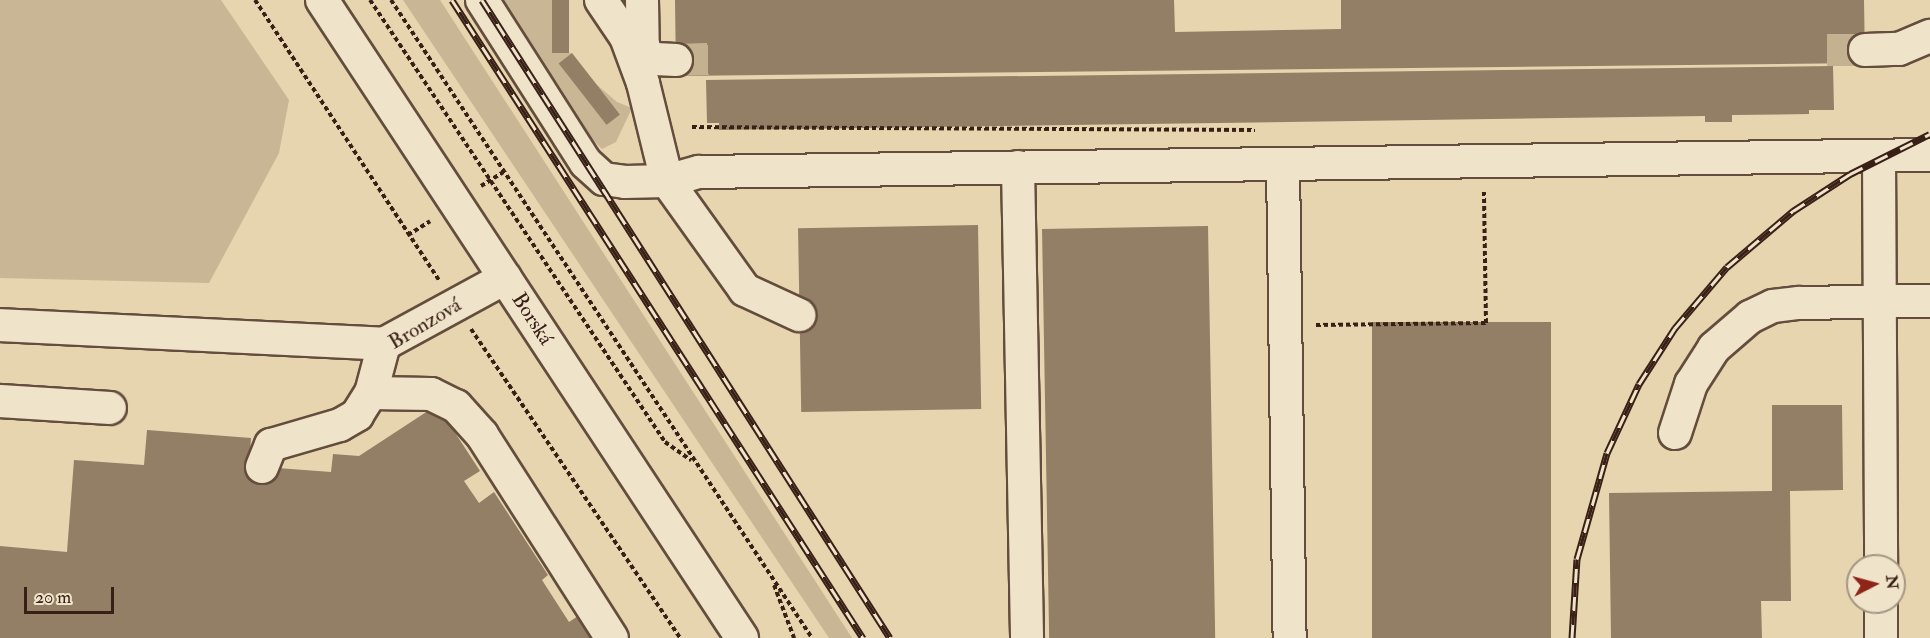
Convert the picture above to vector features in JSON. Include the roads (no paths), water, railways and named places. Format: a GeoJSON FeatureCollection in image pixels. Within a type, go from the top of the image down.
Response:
{"type":"FeatureCollection","features":[{"type":"Feature","properties":{"kind":"street","name":"Borská"},"geometry":{"type":"LineString","coordinates":[[322,0],[742,638]]}},
{"type":"Feature","properties":{"kind":"street"},"geometry":{"type":"LineString","coordinates":[[482,0],[586,163],[604,179],[667,181],[699,172],[745,171],[1930,155]]}},
{"type":"Feature","properties":{"kind":"street"},"geometry":{"type":"LineString","coordinates":[[601,0],[626,37],[643,82],[667,181],[745,290],[799,315]]}},
{"type":"Feature","properties":{"kind":"street"},"geometry":{"type":"LineString","coordinates":[[642,0],[643,82]]}},
{"type":"Feature","properties":{"kind":"street"},"geometry":{"type":"LineString","coordinates":[[1865,50],[1899,49],[1930,36]]}},
{"type":"Feature","properties":{"kind":"street"},"geometry":{"type":"LineString","coordinates":[[642,43],[647,54],[655,59],[676,60]]}},
{"type":"Feature","properties":{"kind":"street"},"geometry":{"type":"LineString","coordinates":[[1880,156],[1881,554]]}},
{"type":"Feature","properties":{"kind":"street"},"geometry":{"type":"LineString","coordinates":[[1283,164],[1290,638]]}},
{"type":"Feature","properties":{"kind":"street"},"geometry":{"type":"LineString","coordinates":[[1018,168],[1027,638]]}},
{"type":"Feature","properties":{"kind":"street","name":"Bronzová"},"geometry":{"type":"LineString","coordinates":[[262,467],[271,445],[340,426],[357,415],[370,393],[384,344],[505,278]]}},
{"type":"Feature","properties":{"kind":"street"},"geometry":{"type":"LineString","coordinates":[[1675,433],[1691,384],[1714,348],[1750,317],[1773,306],[1799,303],[1930,301]]}},
{"type":"Feature","properties":{"kind":"street"},"geometry":{"type":"LineString","coordinates":[[0,325],[384,344]]}},
{"type":"Feature","properties":{"kind":"street"},"geometry":{"type":"LineString","coordinates":[[370,393],[431,394],[456,406],[482,435],[612,638]]}},
{"type":"Feature","properties":{"kind":"street"},"geometry":{"type":"LineString","coordinates":[[0,401],[110,408]]}},
{"type":"Feature","properties":{"kind":"street"},"geometry":{"type":"LineString","coordinates":[[1881,614],[1881,638]]}},
{"type":"Feature","properties":{"kind":"tunnel"},"geometry":{"type":"LineString","coordinates":[[1827,50],[1865,50]]}},
{"type":"Feature","properties":{"kind":"tunnel"},"geometry":{"type":"LineString","coordinates":[[676,60],[713,59]]}},
{"type":"Feature","properties":{"kind":"railway"},"geometry":{"type":"LineString","coordinates":[[452,0],[863,638]]}},
{"type":"Feature","properties":{"kind":"railway"},"geometry":{"type":"LineString","coordinates":[[482,0],[890,638]]}},
{"type":"Feature","properties":{"kind":"railway"},"geometry":{"type":"LineString","coordinates":[[1572,638],[1577,559],[1607,453],[1639,384],[1675,328],[1727,267],[1793,211],[1850,174],[1930,134]]}}]}
